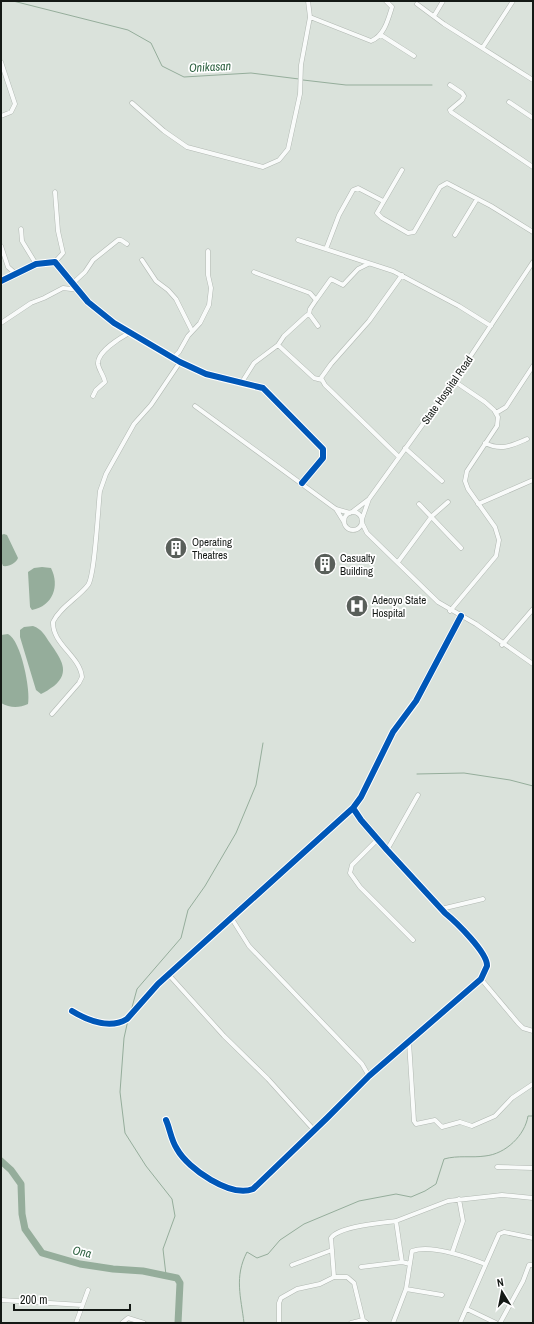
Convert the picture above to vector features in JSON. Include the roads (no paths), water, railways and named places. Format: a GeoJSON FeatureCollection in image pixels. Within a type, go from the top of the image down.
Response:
{"type":"FeatureCollection","features":[{"type":"Feature","properties":{"kind":"street"},"geometry":{"type":"LineString","coordinates":[[132,103],[164,131],[187,147],[235,158],[246,163],[263,167],[279,160],[288,149],[291,140],[300,94],[301,65],[310,17],[308,1]]}},
{"type":"Feature","properties":{"kind":"street"},"geometry":{"type":"LineString","coordinates":[[310,17],[371,41],[381,35],[392,7],[386,1]]}},
{"type":"Feature","properties":{"kind":"street"},"geometry":{"type":"LineString","coordinates":[[434,16],[444,1]]}},
{"type":"Feature","properties":{"kind":"street"},"geometry":{"type":"LineString","coordinates":[[483,47],[513,1]]}},
{"type":"Feature","properties":{"kind":"street"},"geometry":{"type":"LineString","coordinates":[[417,4],[533,80]]}},
{"type":"Feature","properties":{"kind":"street"},"geometry":{"type":"LineString","coordinates":[[381,35],[414,56]]}},
{"type":"Feature","properties":{"kind":"street"},"geometry":{"type":"LineString","coordinates":[[1,62],[15,104],[11,112],[1,116]]}},
{"type":"Feature","properties":{"kind":"street"},"geometry":{"type":"LineString","coordinates":[[450,85],[464,96],[462,100],[450,110],[451,112],[533,167]]}},
{"type":"Feature","properties":{"kind":"street"},"geometry":{"type":"LineString","coordinates":[[509,102],[533,118]]}},
{"type":"Feature","properties":{"kind":"street"},"geometry":{"type":"LineString","coordinates":[[402,170],[378,211],[378,215],[411,234],[414,232],[440,187],[444,184],[452,185],[533,232]]}},
{"type":"Feature","properties":{"kind":"street"},"geometry":{"type":"LineString","coordinates":[[326,249],[339,215],[353,190],[358,188],[384,201]]}},
{"type":"Feature","properties":{"kind":"street"},"geometry":{"type":"LineString","coordinates":[[1,281],[36,264],[55,262],[63,253],[58,231],[55,192]]}},
{"type":"Feature","properties":{"kind":"street"},"geometry":{"type":"LineString","coordinates":[[454,235],[477,199]]}},
{"type":"Feature","properties":{"kind":"street"},"geometry":{"type":"LineString","coordinates":[[21,229],[22,241],[36,264]]}},
{"type":"Feature","properties":{"kind":"street"},"geometry":{"type":"LineString","coordinates":[[72,283],[85,272],[93,260],[118,240],[121,240],[126,244]]}},
{"type":"Feature","properties":{"kind":"street"},"geometry":{"type":"LineString","coordinates":[[298,240],[402,276],[460,306],[491,326]]}},
{"type":"Feature","properties":{"kind":"street"},"geometry":{"type":"LineString","coordinates":[[1,246],[8,267],[16,274]]}},
{"type":"Feature","properties":{"kind":"street"},"geometry":{"type":"LineString","coordinates":[[173,358],[179,352],[192,331],[200,323],[207,310],[211,296],[208,251]]}},
{"type":"Feature","properties":{"kind":"street"},"geometry":{"type":"LineString","coordinates":[[142,260],[156,281],[168,290],[176,299],[192,331]]}},
{"type":"Feature","properties":{"kind":"street"},"geometry":{"type":"LineString","coordinates":[[55,262],[72,283],[97,309],[129,333],[180,362],[206,374],[263,388],[323,449],[323,458],[302,483]]}},
{"type":"Feature","properties":{"kind":"street"},"geometry":{"type":"LineString","coordinates":[[242,382],[254,363],[278,345],[284,336],[309,314],[310,309],[332,279],[343,285],[358,269],[368,264]]}},
{"type":"Feature","properties":{"kind":"street","name":"State Hospital Road"},"geometry":{"type":"LineString","coordinates":[[351,512],[369,499],[454,382],[532,264]]}},
{"type":"Feature","properties":{"kind":"street"},"geometry":{"type":"LineString","coordinates":[[254,272],[310,292],[316,300]]}},
{"type":"Feature","properties":{"kind":"street"},"geometry":{"type":"LineString","coordinates":[[322,380],[322,375],[369,321],[402,276]]}},
{"type":"Feature","properties":{"kind":"street"},"geometry":{"type":"LineString","coordinates":[[1,323],[31,302],[44,298],[63,288],[79,290]]}},
{"type":"Feature","properties":{"kind":"street"},"geometry":{"type":"LineString","coordinates":[[309,314],[318,326]]}},
{"type":"Feature","properties":{"kind":"street"},"geometry":{"type":"LineString","coordinates":[[93,396],[96,390],[105,382],[98,364],[99,357],[112,344],[129,333]]}},
{"type":"Feature","properties":{"kind":"street"},"geometry":{"type":"LineString","coordinates":[[278,345],[314,378],[322,380],[399,457]]}},
{"type":"Feature","properties":{"kind":"street"},"geometry":{"type":"LineString","coordinates":[[52,714],[79,683],[82,677],[76,662],[56,634],[53,622],[57,615],[76,598],[91,580],[100,491],[103,480],[134,424],[151,406],[180,362]]}},
{"type":"Feature","properties":{"kind":"street"},"geometry":{"type":"LineString","coordinates":[[496,413],[506,407],[533,366]]}},
{"type":"Feature","properties":{"kind":"street"},"geometry":{"type":"LineString","coordinates":[[528,374],[533,377]]}},
{"type":"Feature","properties":{"kind":"street"},"geometry":{"type":"LineString","coordinates":[[450,611],[498,552],[499,540],[497,530],[478,504],[466,484],[466,476],[472,462],[497,426],[498,421],[496,413],[485,402],[454,382]]}},
{"type":"Feature","properties":{"kind":"street"},"geometry":{"type":"LineString","coordinates":[[195,406],[336,509],[347,528],[367,533]]}},
{"type":"Feature","properties":{"kind":"street"},"geometry":{"type":"LineString","coordinates":[[485,443],[493,447],[506,448],[527,439]]}},
{"type":"Feature","properties":{"kind":"street"},"geometry":{"type":"LineString","coordinates":[[405,448],[442,481]]}},
{"type":"Feature","properties":{"kind":"street"},"geometry":{"type":"LineString","coordinates":[[478,504],[533,480]]}},
{"type":"Feature","properties":{"kind":"street"},"geometry":{"type":"LineString","coordinates":[[356,530],[362,521],[369,499]]}},
{"type":"Feature","properties":{"kind":"street"},"geometry":{"type":"LineString","coordinates":[[398,562],[432,516],[448,502]]}},
{"type":"Feature","properties":{"kind":"street"},"geometry":{"type":"LineString","coordinates":[[419,504],[461,548]]}},
{"type":"Feature","properties":{"kind":"street"},"geometry":{"type":"LineString","coordinates":[[336,509],[357,513],[367,533],[438,602],[450,611],[462,616],[502,645],[533,664]]}},
{"type":"Feature","properties":{"kind":"street"},"geometry":{"type":"LineString","coordinates":[[344,522],[345,517],[351,512]]}},
{"type":"Feature","properties":{"kind":"street"},"geometry":{"type":"LineString","coordinates":[[502,645],[533,609]]}},
{"type":"Feature","properties":{"kind":"street"},"geometry":{"type":"LineString","coordinates":[[72,1011],[88,1020],[98,1023],[123,1022],[135,1011],[158,984],[232,919],[353,808],[361,797],[393,732],[416,701],[462,616]]}},
{"type":"Feature","properties":{"kind":"street"},"geometry":{"type":"LineString","coordinates":[[387,850],[418,795]]}},
{"type":"Feature","properties":{"kind":"street"},"geometry":{"type":"LineString","coordinates":[[166,1120],[176,1148],[189,1164],[200,1173],[240,1191],[253,1189],[369,1076],[481,979],[487,966],[486,958],[456,922],[441,909],[387,850],[361,820],[353,808]]}},
{"type":"Feature","properties":{"kind":"street"},"geometry":{"type":"LineString","coordinates":[[378,839],[352,865],[350,873],[360,887],[413,940]]}},
{"type":"Feature","properties":{"kind":"street"},"geometry":{"type":"LineString","coordinates":[[441,909],[482,899]]}},
{"type":"Feature","properties":{"kind":"street"},"geometry":{"type":"LineString","coordinates":[[232,919],[249,946],[362,1064],[369,1076]]}},
{"type":"Feature","properties":{"kind":"street"},"geometry":{"type":"LineString","coordinates":[[169,975],[224,1036],[268,1079],[314,1130]]}},
{"type":"Feature","properties":{"kind":"street"},"geometry":{"type":"LineString","coordinates":[[481,979],[518,1023],[523,1028],[533,1032]]}},
{"type":"Feature","properties":{"kind":"street"},"geometry":{"type":"LineString","coordinates":[[409,1042],[414,1121],[416,1124],[435,1120],[442,1127],[460,1122],[472,1126],[495,1116],[512,1098],[533,1084]]}},
{"type":"Feature","properties":{"kind":"street"},"geometry":{"type":"LineString","coordinates":[[497,1167],[533,1168]]}},
{"type":"Feature","properties":{"kind":"street"},"geometry":{"type":"LineString","coordinates":[[334,1277],[331,1238],[337,1232],[396,1221],[438,1203],[459,1199],[502,1195],[533,1198]]}},
{"type":"Feature","properties":{"kind":"street"},"geometry":{"type":"LineString","coordinates":[[452,1253],[463,1221],[459,1199]]}},
{"type":"Feature","properties":{"kind":"street"},"geometry":{"type":"LineString","coordinates":[[396,1221],[402,1262]]}},
{"type":"Feature","properties":{"kind":"street"},"geometry":{"type":"LineString","coordinates":[[460,1323],[499,1234],[504,1232],[533,1238]]}},
{"type":"Feature","properties":{"kind":"street"},"geometry":{"type":"LineString","coordinates":[[393,1323],[406,1288],[412,1251],[419,1248],[452,1253],[485,1264]]}},
{"type":"Feature","properties":{"kind":"street"},"geometry":{"type":"LineString","coordinates":[[292,1265],[332,1250]]}},
{"type":"Feature","properties":{"kind":"street"},"geometry":{"type":"LineString","coordinates":[[361,1266],[402,1262],[410,1264]]}},
{"type":"Feature","properties":{"kind":"street"},"geometry":{"type":"LineString","coordinates":[[500,1323],[523,1281],[529,1265],[533,1265]]}},
{"type":"Feature","properties":{"kind":"street"},"geometry":{"type":"LineString","coordinates":[[279,1323],[279,1303],[281,1298],[297,1289],[320,1284],[334,1277],[347,1277],[354,1283],[363,1320],[367,1323]]}},
{"type":"Feature","properties":{"kind":"street"},"geometry":{"type":"LineString","coordinates":[[406,1288],[442,1295]]}},
{"type":"Feature","properties":{"kind":"street"},"geometry":{"type":"LineString","coordinates":[[76,1323],[88,1290]]}},
{"type":"Feature","properties":{"kind":"street"},"geometry":{"type":"LineString","coordinates":[[1,1300],[82,1305]]}},
{"type":"Feature","properties":{"kind":"street"},"geometry":{"type":"LineString","coordinates":[[467,1309],[496,1323]]}},
{"type":"Feature","properties":{"kind":"street"},"geometry":{"type":"LineString","coordinates":[[122,1323],[128,1318],[144,1323]]}},
{"type":"Feature","properties":{"kind":"street"},"geometry":{"type":"LineString","coordinates":[[351,1323],[363,1320]]}},
{"type":"Feature","properties":{"kind":"waterway","name":"Onikasan"},"geometry":{"type":"LineString","coordinates":[[13,1],[128,30],[151,43],[162,66],[184,77],[251,73],[299,79]]}},
{"type":"Feature","properties":{"kind":"waterway","name":"Onikasan"},"geometry":{"type":"LineString","coordinates":[[303,80],[346,85],[432,85]]}},
{"type":"Feature","properties":{"kind":"waterway"},"geometry":{"type":"LineString","coordinates":[[131,1011],[137,989],[181,938],[188,910],[205,886],[236,833],[256,785],[263,743]]}},
{"type":"Feature","properties":{"kind":"waterway"},"geometry":{"type":"LineString","coordinates":[[417,774],[464,773],[510,780],[533,786]]}},
{"type":"Feature","properties":{"kind":"waterway"},"geometry":{"type":"LineString","coordinates":[[128,1020],[124,1038],[120,1092],[125,1133],[146,1166],[172,1199],[175,1216],[163,1249],[166,1275]]}},
{"type":"Feature","properties":{"kind":"waterway"},"geometry":{"type":"LineString","coordinates":[[244,1323],[240,1296],[240,1279],[243,1261],[247,1252],[257,1258],[268,1254],[280,1240],[304,1224],[359,1201],[396,1194],[411,1197],[425,1191],[436,1184],[444,1159],[454,1157],[485,1156],[500,1152],[519,1136],[528,1116],[533,1116]]}},
{"type":"Feature","properties":{"kind":"waterway","name":"Ona"},"geometry":{"type":"LineString","coordinates":[[1,1161],[11,1170],[21,1184],[22,1214],[25,1229],[42,1253],[80,1264],[113,1269],[143,1271],[177,1278],[180,1283],[178,1323]]}},
{"type":"Feature","properties":{"kind":"place","name":"Operating Theatres"},"geometry":{"type":"Point","coordinates":[176,548]}},
{"type":"Feature","properties":{"kind":"place","name":"Casualty Building"},"geometry":{"type":"Point","coordinates":[325,564]}},
{"type":"Feature","properties":{"kind":"place","name":"Adeoyo State Hospital"},"geometry":{"type":"Point","coordinates":[357,606]}}]}
